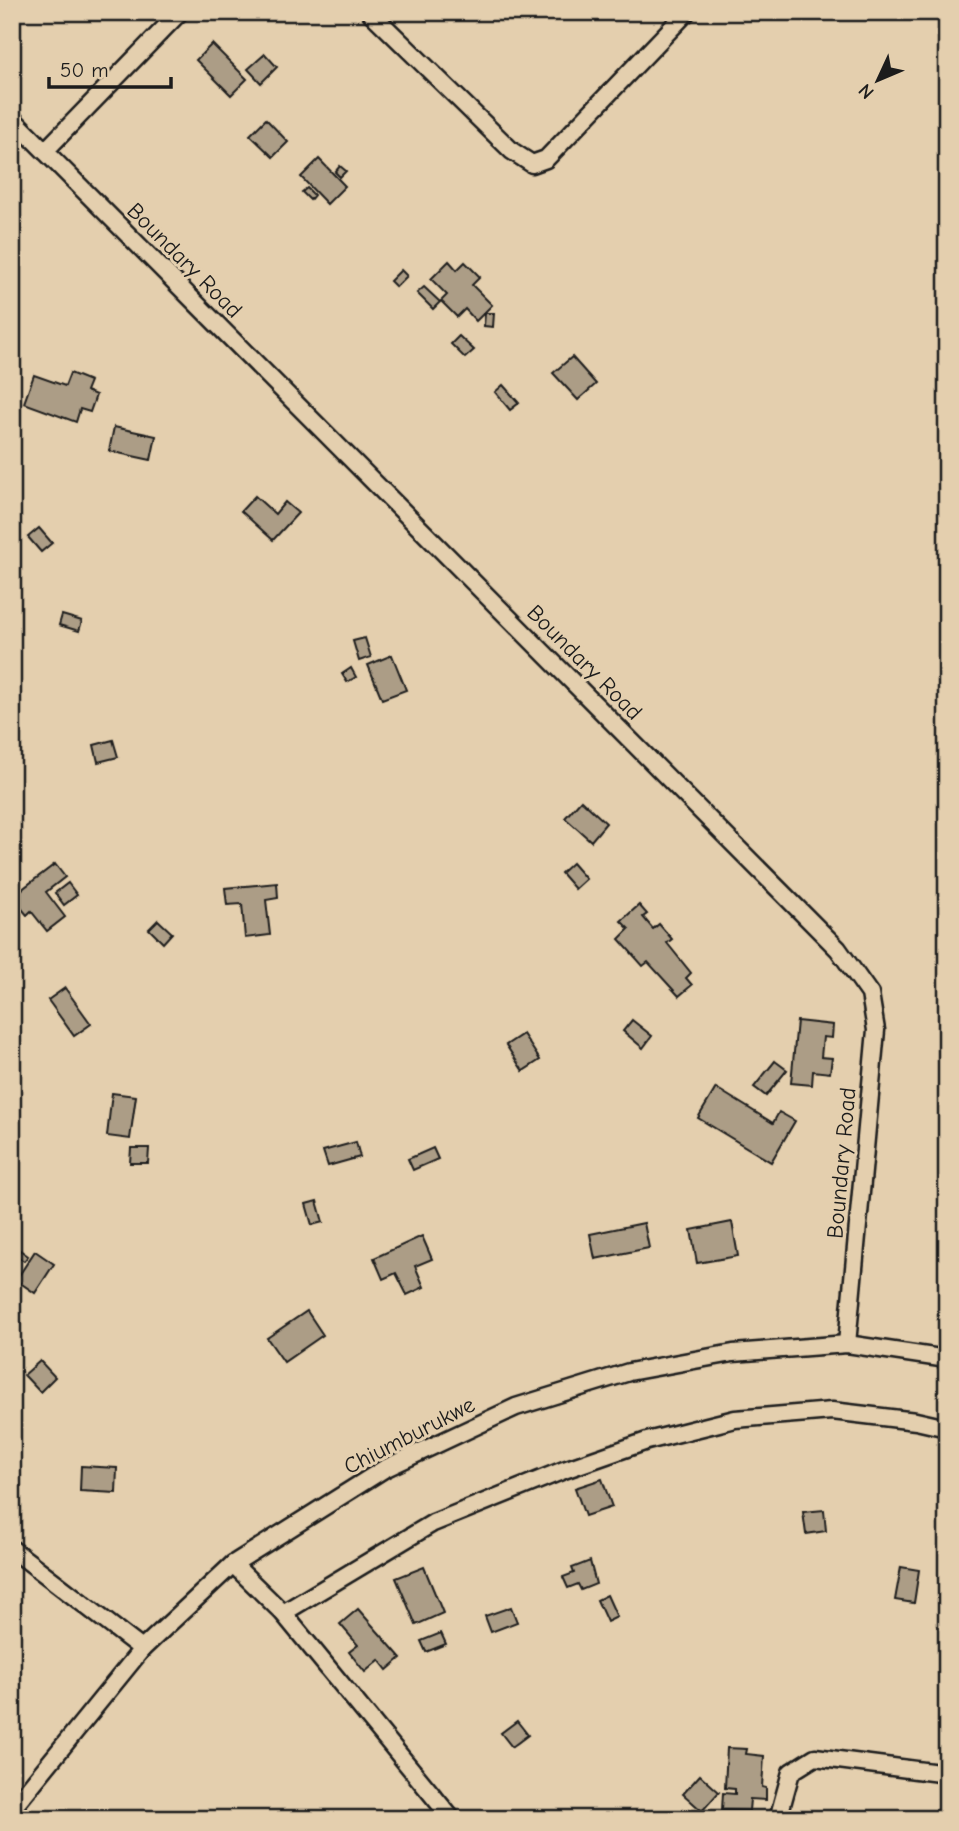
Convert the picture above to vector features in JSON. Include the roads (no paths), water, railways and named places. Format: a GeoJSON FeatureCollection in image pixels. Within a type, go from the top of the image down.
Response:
{"type":"FeatureCollection","features":[{"type":"Feature","properties":{"kind":"street"},"geometry":{"type":"LineString","coordinates":[[45,151],[180,12]]}},
{"type":"Feature","properties":{"kind":"street"},"geometry":{"type":"LineString","coordinates":[[370,12],[512,151],[532,164],[546,159],[687,12]]}},
{"type":"Feature","properties":{"kind":"street","name":"Boundary Road"},"geometry":{"type":"LineString","coordinates":[[12,118],[838,949],[870,994],[876,1030],[847,1344]]}},
{"type":"Feature","properties":{"kind":"street","name":"Chiumburukwe"},"geometry":{"type":"LineString","coordinates":[[12,1809],[142,1649],[233,1564],[384,1469],[516,1407],[629,1372],[733,1353],[847,1344],[947,1359]]}},
{"type":"Feature","properties":{"kind":"street"},"geometry":{"type":"LineString","coordinates":[[283,1613],[433,1523],[564,1470],[647,1441],[735,1419],[832,1411],[916,1421],[947,1428]]}},
{"type":"Feature","properties":{"kind":"street"},"geometry":{"type":"LineString","coordinates":[[12,1549],[142,1649]]}},
{"type":"Feature","properties":{"kind":"street"},"geometry":{"type":"LineString","coordinates":[[233,1564],[283,1613],[452,1819]]}},
{"type":"Feature","properties":{"kind":"street"},"geometry":{"type":"LineString","coordinates":[[778,1819],[791,1772],[815,1756],[947,1774]]}}]}
